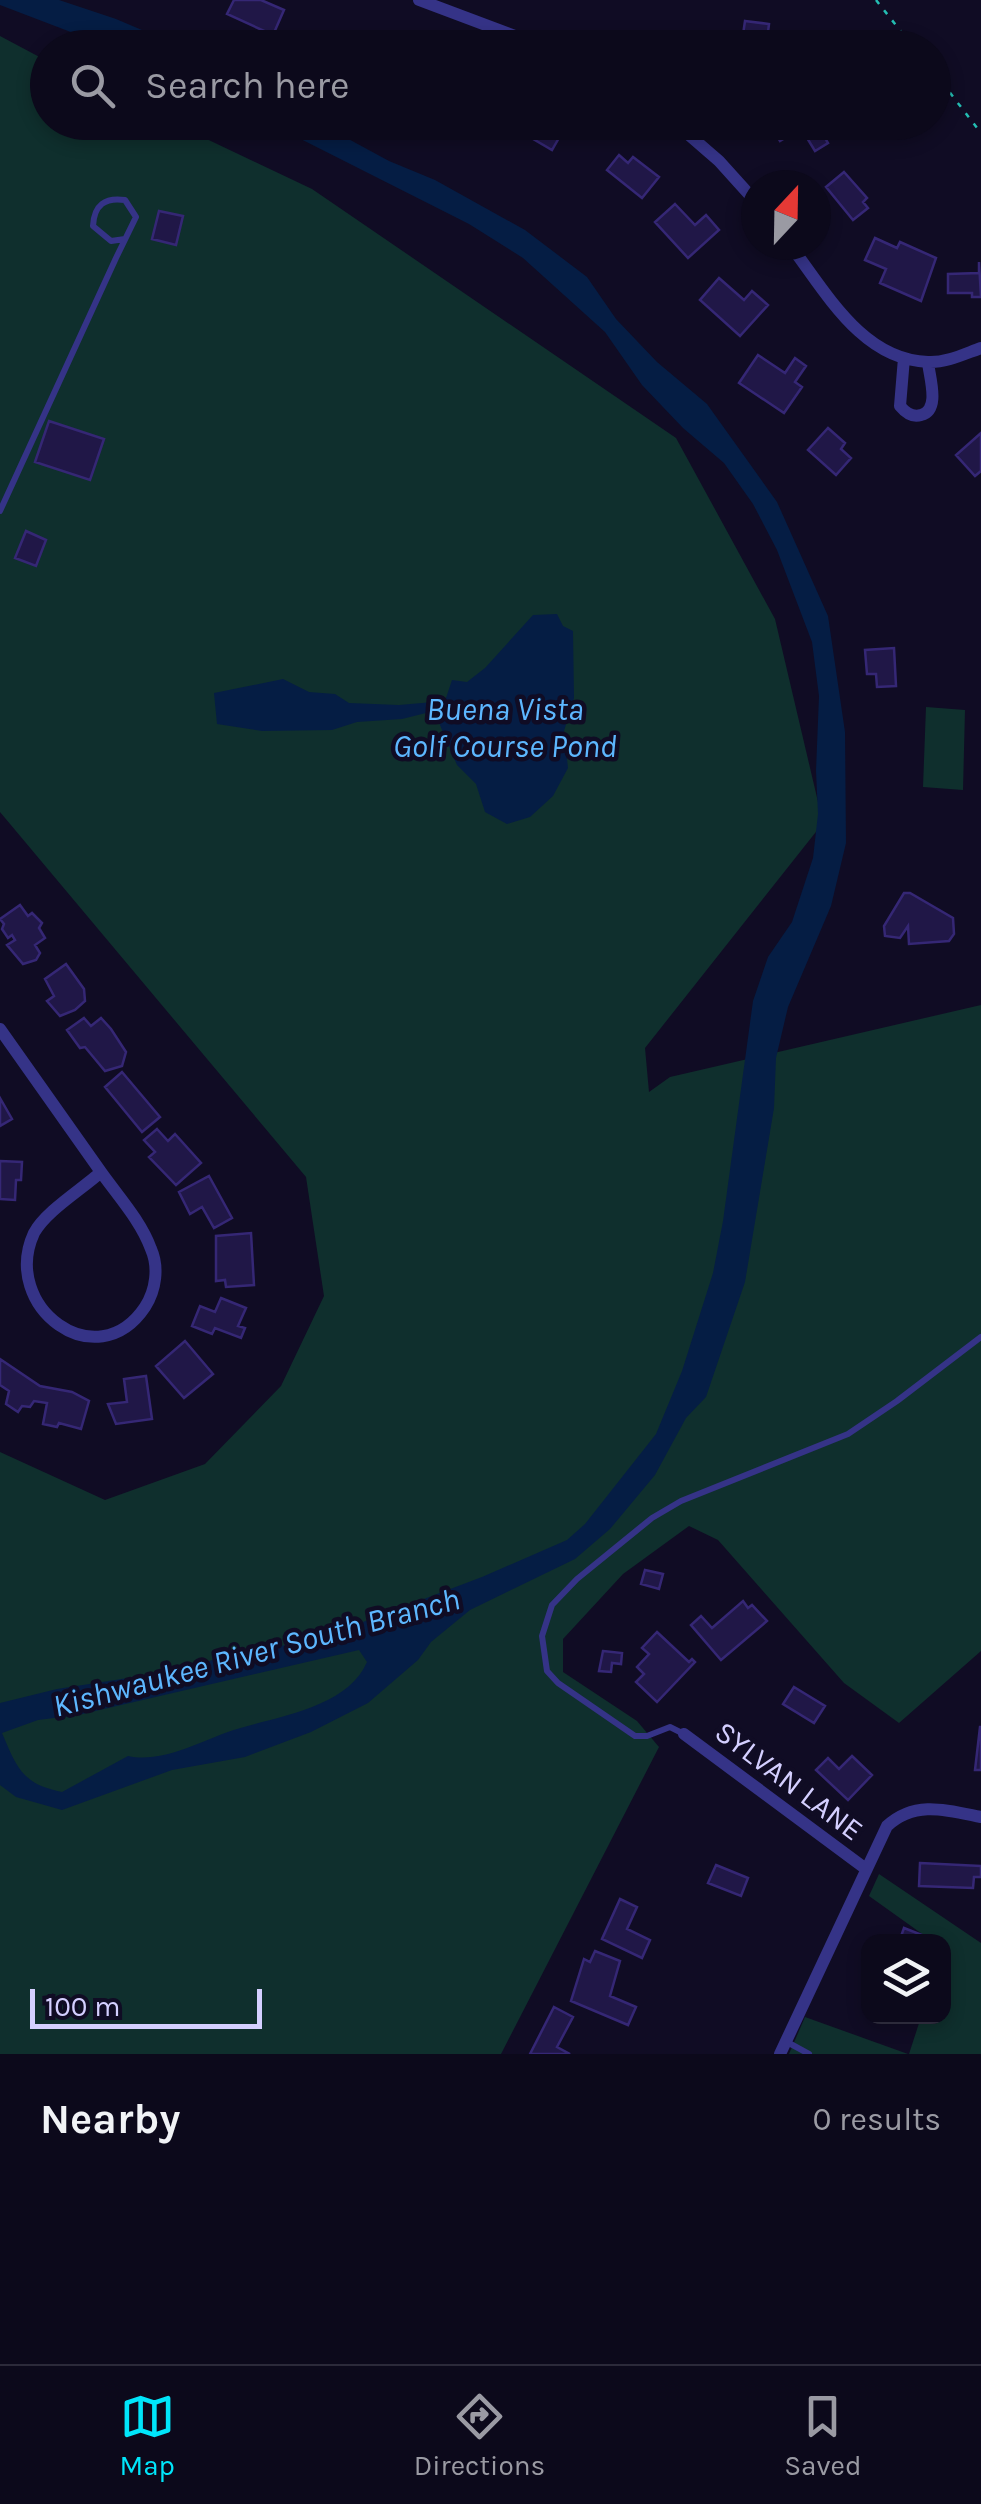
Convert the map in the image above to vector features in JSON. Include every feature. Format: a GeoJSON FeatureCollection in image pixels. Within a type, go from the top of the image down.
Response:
{"type":"FeatureCollection","features":[{"type":"Feature","properties":{"kind":"street"},"geometry":{"type":"LineString","coordinates":[[419,0],[499,30]]}},
{"type":"Feature","properties":{"kind":"street"},"geometry":{"type":"LineString","coordinates":[[695,140],[741,185]]}},
{"type":"Feature","properties":{"kind":"street"},"geometry":{"type":"LineString","coordinates":[[802,260],[854,328],[878,348],[928,362],[981,348]]}},
{"type":"Feature","properties":{"kind":"street"},"geometry":{"type":"LineString","coordinates":[[904,358],[900,406],[916,416],[931,406],[928,362]]}},
{"type":"Feature","properties":{"kind":"street"},"geometry":{"type":"LineString","coordinates":[[0,1028],[101,1172],[145,1235],[155,1260],[156,1274],[149,1300],[132,1322],[108,1334],[84,1337],[46,1318],[29,1294],[24,1265],[26,1251],[39,1225],[101,1172]]}},
{"type":"Feature","properties":{"kind":"street","name":"SYLVAN LANE"},"geometry":{"type":"LineString","coordinates":[[684,1734],[866,1869]]}},
{"type":"Feature","properties":{"kind":"street"},"geometry":{"type":"LineString","coordinates":[[783,2048],[886,1826],[902,1813],[928,1808],[981,1817]]}},
{"type":"Feature","properties":{"kind":"lane"},"geometry":{"type":"LineString","coordinates":[[0,511],[133,228],[133,210],[125,200],[111,198],[100,203],[93,226],[111,240],[125,239]]}},
{"type":"Feature","properties":{"kind":"lane"},"geometry":{"type":"LineString","coordinates":[[684,1734],[670,1727],[647,1736],[634,1736],[558,1683],[542,1658],[542,1636],[552,1605],[577,1578],[652,1518],[681,1501],[848,1434],[981,1337]]}},
{"type":"Feature","properties":{"kind":"lane"},"geometry":{"type":"LineString","coordinates":[[783,2048],[810,2054]]}},
{"type":"Feature","properties":{"kind":"path"},"geometry":{"type":"LineString","coordinates":[[876,0],[900,30]]}},
{"type":"Feature","properties":{"kind":"path"},"geometry":{"type":"LineString","coordinates":[[951,94],[981,132]]}},
{"type":"Feature","properties":{"kind":"green space"},"geometry":{"type":"Polygon","coordinates":[[[0,36],[30,52],[30,140],[209,140],[312,189],[676,438],[775,619],[823,823],[645,1048],[649,1092],[670,1077],[981,1005],[981,1651],[899,1723],[844,1683],[718,1540],[689,1526],[623,1574],[563,1639],[563,1672],[637,1721],[659,1747],[501,2054],[0,2054],[0,1452],[105,1500],[205,1464],[281,1386],[324,1296],[306,1177],[0,812],[0,36]]]}},
{"type":"Feature","properties":{"kind":"green space"},"geometry":{"type":"Polygon","coordinates":[[[926,707],[965,710],[963,790],[923,787],[926,707]]]}},
{"type":"Feature","properties":{"kind":"green space"},"geometry":{"type":"Polygon","coordinates":[[[879,1874],[981,1943],[981,2054],[909,2054],[919,2024],[951,2024],[951,1934],[922,1934],[869,1896],[879,1874]]]}},
{"type":"Feature","properties":{"kind":"green space"},"geometry":{"type":"Polygon","coordinates":[[[805,2017],[908,2054],[789,2054],[805,2017]]]}},
{"type":"Feature","properties":{"kind":"water"},"geometry":{"type":"Polygon","coordinates":[[[0,0],[59,0],[142,30],[65,30],[0,5],[0,0]]]}},
{"type":"Feature","properties":{"kind":"water","name":"Kishwaukee River South Branch"},"geometry":{"type":"Polygon","coordinates":[[[303,140],[350,140],[435,180],[525,230],[587,277],[616,319],[657,362],[707,404],[777,502],[828,616],[845,732],[846,843],[831,906],[788,1007],[776,1058],[774,1108],[745,1282],[706,1397],[686,1418],[655,1475],[610,1529],[575,1559],[470,1610],[368,1703],[311,1732],[245,1757],[172,1770],[62,1810],[16,1797],[0,1785],[0,1703],[57,1689],[186,1669],[221,1657],[318,1639],[567,1540],[585,1524],[656,1434],[682,1371],[713,1273],[723,1221],[753,1001],[768,957],[792,922],[813,858],[818,814],[819,696],[812,642],[777,550],[753,504],[724,463],[642,385],[605,332],[523,258],[469,224],[303,140]],[[359,1650],[78,1715],[38,1720],[2,1733],[12,1756],[29,1779],[62,1792],[128,1756],[153,1757],[178,1751],[304,1710],[342,1692],[367,1662],[359,1650]]]}},
{"type":"Feature","properties":{"kind":"water","name":"Buena Vista Golf Course Pond"},"geometry":{"type":"Polygon","coordinates":[[[557,614],[563,626],[573,631],[574,698],[564,731],[568,768],[553,796],[530,817],[507,824],[485,812],[476,784],[457,765],[434,711],[402,719],[357,722],[332,730],[262,731],[217,724],[214,693],[283,679],[309,692],[335,694],[349,703],[399,705],[445,701],[452,680],[467,682],[485,668],[533,615],[557,614]]]}},
{"type":"Feature","properties":{"kind":"building"},"geometry":{"type":"Polygon","coordinates":[[[234,0],[261,0],[284,10],[275,30],[262,30],[227,14],[234,0]]]}},
{"type":"Feature","properties":{"kind":"building"},"geometry":{"type":"Polygon","coordinates":[[[745,21],[769,24],[768,30],[744,30],[745,21]]]}},
{"type":"Feature","properties":{"kind":"building"},"geometry":{"type":"Polygon","coordinates":[[[535,140],[558,140],[552,150],[535,140]]]}},
{"type":"Feature","properties":{"kind":"building"},"geometry":{"type":"Polygon","coordinates":[[[808,140],[826,140],[828,143],[815,151],[808,140]]]}},
{"type":"Feature","properties":{"kind":"building"},"geometry":{"type":"Polygon","coordinates":[[[619,155],[628,163],[633,157],[659,177],[642,198],[607,170],[619,155]]]}},
{"type":"Feature","properties":{"kind":"building"},"geometry":{"type":"Polygon","coordinates":[[[844,172],[867,198],[863,202],[868,208],[853,220],[831,193],[831,183],[844,172]]]}},
{"type":"Feature","properties":{"kind":"building"},"geometry":{"type":"Polygon","coordinates":[[[675,204],[695,225],[706,215],[719,230],[688,258],[655,222],[675,204]]]}},
{"type":"Feature","properties":{"kind":"building"},"geometry":{"type":"Polygon","coordinates":[[[159,211],[183,216],[176,245],[152,239],[159,211]]]}},
{"type":"Feature","properties":{"kind":"building"},"geometry":{"type":"Polygon","coordinates":[[[875,238],[897,248],[900,242],[936,258],[921,301],[880,283],[886,269],[865,260],[875,238]]]}},
{"type":"Feature","properties":{"kind":"building"},"geometry":{"type":"Polygon","coordinates":[[[979,262],[981,297],[948,293],[948,274],[979,273],[979,262]]]}},
{"type":"Feature","properties":{"kind":"building"},"geometry":{"type":"Polygon","coordinates":[[[719,278],[744,300],[752,291],[768,305],[740,336],[700,300],[719,278]]]}},
{"type":"Feature","properties":{"kind":"building"},"geometry":{"type":"Polygon","coordinates":[[[758,355],[785,373],[795,358],[806,366],[795,382],[802,387],[784,413],[739,383],[758,355]]]}},
{"type":"Feature","properties":{"kind":"building"},"geometry":{"type":"Polygon","coordinates":[[[49,421],[104,439],[90,480],[35,462],[49,421]]]}},
{"type":"Feature","properties":{"kind":"building"},"geometry":{"type":"Polygon","coordinates":[[[828,428],[845,443],[841,449],[851,458],[836,475],[808,450],[828,428]]]}},
{"type":"Feature","properties":{"kind":"building"},"geometry":{"type":"Polygon","coordinates":[[[981,433],[981,471],[975,476],[956,455],[981,433]]]}},
{"type":"Feature","properties":{"kind":"building"},"geometry":{"type":"Polygon","coordinates":[[[26,531],[46,540],[36,566],[15,558],[26,531]]]}},
{"type":"Feature","properties":{"kind":"building"},"geometry":{"type":"Polygon","coordinates":[[[894,648],[896,686],[877,687],[876,674],[867,674],[865,650],[894,648]]]}},
{"type":"Feature","properties":{"kind":"building"},"geometry":{"type":"Polygon","coordinates":[[[904,893],[953,918],[954,934],[949,941],[909,944],[908,926],[900,938],[885,936],[884,926],[904,893]]]}},
{"type":"Feature","properties":{"kind":"building"},"geometry":{"type":"Polygon","coordinates":[[[20,905],[28,916],[32,913],[42,923],[39,928],[45,938],[35,945],[40,953],[36,960],[23,964],[7,945],[15,940],[12,935],[8,938],[0,919],[20,905]]]}},
{"type":"Feature","properties":{"kind":"building"},"geometry":{"type":"Polygon","coordinates":[[[66,964],[84,989],[85,1001],[60,1016],[47,1001],[54,996],[45,979],[66,964]]]}},
{"type":"Feature","properties":{"kind":"building"},"geometry":{"type":"Polygon","coordinates":[[[84,1018],[91,1026],[101,1018],[111,1029],[126,1052],[122,1066],[105,1071],[85,1047],[80,1048],[67,1030],[84,1018]]]}},
{"type":"Feature","properties":{"kind":"building"},"geometry":{"type":"Polygon","coordinates":[[[122,1072],[160,1117],[142,1132],[105,1087],[122,1072]]]}},
{"type":"Feature","properties":{"kind":"building"},"geometry":{"type":"Polygon","coordinates":[[[0,1098],[12,1119],[0,1126],[0,1098]]]}},
{"type":"Feature","properties":{"kind":"building"},"geometry":{"type":"Polygon","coordinates":[[[157,1129],[168,1141],[175,1134],[201,1163],[176,1185],[149,1157],[155,1152],[144,1140],[157,1129]]]}},
{"type":"Feature","properties":{"kind":"building"},"geometry":{"type":"Polygon","coordinates":[[[0,1161],[22,1162],[15,1200],[0,1199],[0,1161]]]}},
{"type":"Feature","properties":{"kind":"building"},"geometry":{"type":"Polygon","coordinates":[[[209,1176],[232,1218],[214,1228],[202,1207],[190,1214],[179,1192],[209,1176]]]}},
{"type":"Feature","properties":{"kind":"building"},"geometry":{"type":"Polygon","coordinates":[[[251,1233],[254,1285],[226,1287],[225,1280],[216,1281],[216,1236],[251,1233]]]}},
{"type":"Feature","properties":{"kind":"building"},"geometry":{"type":"Polygon","coordinates":[[[221,1298],[246,1308],[238,1326],[245,1328],[241,1338],[215,1328],[212,1334],[192,1326],[200,1306],[215,1312],[221,1298]]]}},
{"type":"Feature","properties":{"kind":"building"},"geometry":{"type":"Polygon","coordinates":[[[185,1341],[213,1374],[184,1398],[156,1366],[185,1341]]]}},
{"type":"Feature","properties":{"kind":"building"},"geometry":{"type":"Polygon","coordinates":[[[0,1359],[40,1386],[72,1392],[89,1401],[81,1429],[59,1423],[57,1427],[43,1424],[47,1403],[34,1401],[18,1412],[6,1404],[9,1391],[0,1385],[0,1359]]]}},
{"type":"Feature","properties":{"kind":"building"},"geometry":{"type":"Polygon","coordinates":[[[146,1376],[152,1419],[116,1424],[108,1404],[127,1402],[124,1379],[146,1376]]]}},
{"type":"Feature","properties":{"kind":"building"},"geometry":{"type":"Polygon","coordinates":[[[645,1570],[663,1574],[659,1589],[641,1584],[645,1570]]]}},
{"type":"Feature","properties":{"kind":"building"},"geometry":{"type":"Polygon","coordinates":[[[743,1601],[767,1621],[721,1660],[691,1625],[701,1616],[712,1628],[743,1601]]]}},
{"type":"Feature","properties":{"kind":"building"},"geometry":{"type":"Polygon","coordinates":[[[657,1632],[689,1662],[695,1662],[657,1702],[636,1682],[644,1674],[637,1667],[649,1654],[642,1648],[657,1632]]]}},
{"type":"Feature","properties":{"kind":"building"},"geometry":{"type":"Polygon","coordinates":[[[603,1651],[622,1653],[621,1664],[612,1663],[611,1672],[599,1671],[603,1651]]]}},
{"type":"Feature","properties":{"kind":"building"},"geometry":{"type":"Polygon","coordinates":[[[794,1687],[825,1706],[814,1723],[783,1704],[794,1687]]]}},
{"type":"Feature","properties":{"kind":"building"},"geometry":{"type":"Polygon","coordinates":[[[980,1727],[981,1770],[975,1770],[980,1727]]]}},
{"type":"Feature","properties":{"kind":"building"},"geometry":{"type":"Polygon","coordinates":[[[852,1756],[872,1775],[848,1800],[816,1770],[828,1758],[839,1769],[852,1756]]]}},
{"type":"Feature","properties":{"kind":"building"},"geometry":{"type":"Polygon","coordinates":[[[920,1863],[981,1866],[981,1877],[974,1877],[973,1888],[919,1886],[920,1863]]]}},
{"type":"Feature","properties":{"kind":"building"},"geometry":{"type":"Polygon","coordinates":[[[716,1865],[748,1878],[741,1896],[708,1883],[716,1865]]]}},
{"type":"Feature","properties":{"kind":"building"},"geometry":{"type":"Polygon","coordinates":[[[620,1899],[637,1907],[627,1929],[650,1940],[642,1958],[602,1939],[620,1899]]]}},
{"type":"Feature","properties":{"kind":"building"},"geometry":{"type":"Polygon","coordinates":[[[595,1951],[620,1961],[610,1996],[636,2007],[628,2025],[571,2001],[584,1959],[590,1962],[595,1951]]]}},
{"type":"Feature","properties":{"kind":"building"},"geometry":{"type":"Polygon","coordinates":[[[554,2007],[573,2017],[557,2047],[570,2054],[530,2054],[554,2007]]]}}]}
